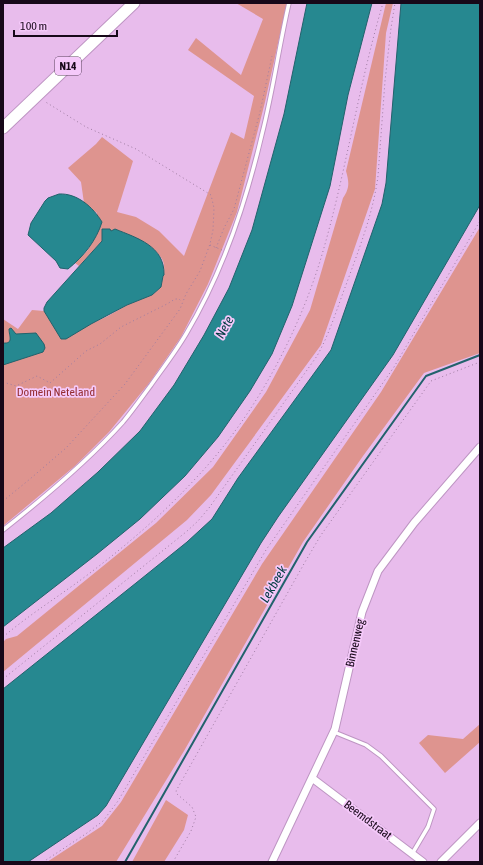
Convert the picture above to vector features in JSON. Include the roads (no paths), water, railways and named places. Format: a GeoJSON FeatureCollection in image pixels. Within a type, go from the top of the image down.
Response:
{"type":"FeatureCollection","features":[{"type":"Feature","properties":{"kind":"main road","name":"N14"},"geometry":{"type":"LineString","coordinates":[[3,128],[134,3]]}},
{"type":"Feature","properties":{"kind":"street","name":"Binnenweg"},"geometry":{"type":"LineString","coordinates":[[272,862],[334,732],[362,612],[378,571],[414,523],[480,447]]}},
{"type":"Feature","properties":{"kind":"street","name":"Beemdstraat"},"geometry":{"type":"LineString","coordinates":[[312,778],[423,862]]}},
{"type":"Feature","properties":{"kind":"street"},"geometry":{"type":"LineString","coordinates":[[441,862],[480,824]]}},
{"type":"Feature","properties":{"kind":"lane"},"geometry":{"type":"LineString","coordinates":[[3,530],[68,476],[93,453],[123,421],[170,358],[190,327],[207,294],[236,227],[263,133],[289,3]]}},
{"type":"Feature","properties":{"kind":"lane"},"geometry":{"type":"LineString","coordinates":[[334,732],[366,745],[381,756],[434,809],[428,827],[412,854]]}},
{"type":"Feature","properties":{"kind":"water","name":"Nete"},"geometry":{"type":"Polygon","coordinates":[[[307,3],[372,3],[348,95],[330,186],[292,306],[272,354],[250,391],[218,437],[185,476],[140,519],[3,627],[3,548],[51,513],[98,472],[140,431],[174,385],[204,335],[229,288],[252,230],[284,114],[307,3]]]}},
{"type":"Feature","properties":{"kind":"water"},"geometry":{"type":"Polygon","coordinates":[[[401,3],[480,3],[480,205],[393,355],[261,543],[106,806],[98,815],[28,862],[3,862],[3,689],[187,542],[212,519],[238,478],[331,350],[382,204],[386,183],[401,3]]]}},
{"type":"Feature","properties":{"kind":"water"},"geometry":{"type":"Polygon","coordinates":[[[59,194],[66,194],[78,198],[94,211],[102,222],[89,248],[68,269],[60,268],[56,261],[28,235],[31,223],[45,201],[48,198],[59,194]]]}},
{"type":"Feature","properties":{"kind":"water"},"geometry":{"type":"Polygon","coordinates":[[[102,229],[110,229],[111,231],[115,229],[123,232],[148,244],[155,250],[163,265],[164,275],[161,287],[152,295],[127,305],[66,339],[61,339],[44,311],[44,308],[47,302],[102,241],[102,229]]]}},
{"type":"Feature","properties":{"kind":"water"},"geometry":{"type":"Polygon","coordinates":[[[11,328],[16,334],[36,333],[44,344],[45,348],[43,352],[3,365],[3,343],[10,341],[9,329],[11,328]]]}},
{"type":"Feature","properties":{"kind":"waterway","name":"Lekbeek"},"geometry":{"type":"LineString","coordinates":[[125,862],[307,542],[426,376],[480,355]]}},
{"type":"Feature","properties":{"kind":"park label","name":"Domein Neteland"},"geometry":{"type":"Point","coordinates":[56,392]}}]}
